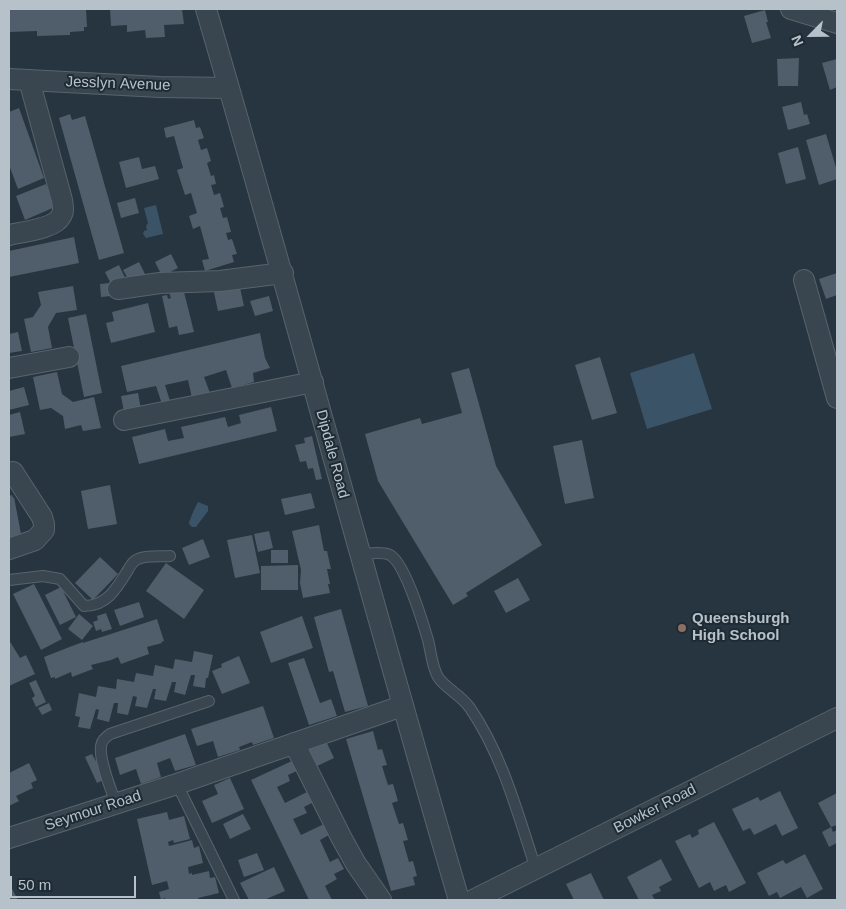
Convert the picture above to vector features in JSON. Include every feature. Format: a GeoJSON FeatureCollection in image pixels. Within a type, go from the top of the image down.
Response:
{"type":"FeatureCollection","features":[{"type":"Feature","properties":{"kind":"street","name":"Dipdale Road"},"geometry":{"type":"LineString","coordinates":[[206,9],[283,273],[402,706],[458,900]]}},
{"type":"Feature","properties":{"kind":"street"},"geometry":{"type":"LineString","coordinates":[[790,9],[837,23]]}},
{"type":"Feature","properties":{"kind":"street","name":"Jesslyn Avenue"},"geometry":{"type":"LineString","coordinates":[[9,79],[228,88]]}},
{"type":"Feature","properties":{"kind":"street"},"geometry":{"type":"LineString","coordinates":[[9,235],[50,225],[61,218],[62,213],[62,200],[30,80]]}},
{"type":"Feature","properties":{"kind":"street"},"geometry":{"type":"LineString","coordinates":[[118,289],[174,282],[220,281],[283,273]]}},
{"type":"Feature","properties":{"kind":"street"},"geometry":{"type":"LineString","coordinates":[[804,280],[837,398]]}},
{"type":"Feature","properties":{"kind":"street"},"geometry":{"type":"LineString","coordinates":[[9,368],[69,357]]}},
{"type":"Feature","properties":{"kind":"street"},"geometry":{"type":"LineString","coordinates":[[124,420],[313,382]]}},
{"type":"Feature","properties":{"kind":"street"},"geometry":{"type":"LineString","coordinates":[[9,549],[35,540],[44,530],[42,517],[13,472]]}},
{"type":"Feature","properties":{"kind":"street","name":"Seymour Road"},"geometry":{"type":"LineString","coordinates":[[9,838],[177,784],[402,706]]}},
{"type":"Feature","properties":{"kind":"street","name":"Bowker Road"},"geometry":{"type":"LineString","coordinates":[[473,900],[837,718]]}},
{"type":"Feature","properties":{"kind":"street"},"geometry":{"type":"LineString","coordinates":[[294,744],[340,837],[381,900]]}},
{"type":"Feature","properties":{"kind":"lane"},"geometry":{"type":"LineString","coordinates":[[360,554],[385,554],[392,556],[398,564],[424,627],[436,674],[465,701],[490,743],[502,770],[536,869]]}},
{"type":"Feature","properties":{"kind":"lane"},"geometry":{"type":"LineString","coordinates":[[9,580],[43,576],[60,579],[84,606],[92,606],[103,602],[113,593],[137,559],[170,556]]}},
{"type":"Feature","properties":{"kind":"lane"},"geometry":{"type":"LineString","coordinates":[[116,804],[101,752],[103,739],[110,734],[210,701]]}},
{"type":"Feature","properties":{"kind":"lane"},"geometry":{"type":"LineString","coordinates":[[177,784],[234,900]]}},
{"type":"Feature","properties":{"kind":"water"},"geometry":{"type":"Polygon","coordinates":[[[156,205],[163,234],[146,238],[143,234],[147,230],[146,226],[148,223],[144,208],[156,205]]]}},
{"type":"Feature","properties":{"kind":"water"},"geometry":{"type":"Polygon","coordinates":[[[694,353],[712,409],[647,429],[630,373],[694,353]]]}},
{"type":"Feature","properties":{"kind":"water"},"geometry":{"type":"Polygon","coordinates":[[[198,502],[208,506],[208,511],[196,527],[192,527],[189,522],[198,502]]]}},
{"type":"Feature","properties":{"kind":"building"},"geometry":{"type":"Polygon","coordinates":[[[9,9],[86,9],[87,27],[84,27],[84,31],[70,32],[70,35],[37,36],[37,31],[10,32],[9,9]]]}},
{"type":"Feature","properties":{"kind":"building"},"geometry":{"type":"Polygon","coordinates":[[[110,9],[182,9],[184,24],[164,25],[165,37],[146,38],[145,30],[127,32],[127,25],[111,26],[110,9]]]}},
{"type":"Feature","properties":{"kind":"building"},"geometry":{"type":"Polygon","coordinates":[[[765,10],[768,22],[766,22],[771,38],[752,43],[744,16],[765,10]]]}},
{"type":"Feature","properties":{"kind":"building"},"geometry":{"type":"Polygon","coordinates":[[[799,58],[798,86],[778,86],[777,59],[799,58]]]}},
{"type":"Feature","properties":{"kind":"building"},"geometry":{"type":"Polygon","coordinates":[[[837,59],[837,87],[830,90],[822,63],[837,59]]]}},
{"type":"Feature","properties":{"kind":"building"},"geometry":{"type":"Polygon","coordinates":[[[801,102],[804,115],[807,114],[810,124],[788,130],[782,107],[801,102]]]}},
{"type":"Feature","properties":{"kind":"building"},"geometry":{"type":"Polygon","coordinates":[[[19,108],[44,178],[18,189],[9,165],[9,112],[19,108]]]}},
{"type":"Feature","properties":{"kind":"building"},"geometry":{"type":"Polygon","coordinates":[[[70,114],[72,120],[85,116],[124,253],[99,260],[59,118],[70,114]]]}},
{"type":"Feature","properties":{"kind":"building"},"geometry":{"type":"Polygon","coordinates":[[[194,120],[196,128],[200,127],[204,138],[198,140],[201,150],[207,148],[211,161],[207,163],[211,176],[214,175],[216,184],[211,185],[214,195],[220,193],[224,207],[220,208],[223,218],[227,217],[231,232],[226,233],[228,240],[232,239],[237,254],[232,255],[234,262],[205,271],[202,260],[209,259],[200,226],[193,229],[189,216],[197,213],[191,193],[185,195],[177,170],[183,168],[174,136],[166,138],[164,128],[194,120]]]}},
{"type":"Feature","properties":{"kind":"building"},"geometry":{"type":"Polygon","coordinates":[[[826,134],[837,171],[837,179],[819,185],[806,140],[826,134]]]}},
{"type":"Feature","properties":{"kind":"building"},"geometry":{"type":"Polygon","coordinates":[[[798,147],[806,179],[786,184],[778,153],[798,147]]]}},
{"type":"Feature","properties":{"kind":"building"},"geometry":{"type":"Polygon","coordinates":[[[139,157],[142,169],[155,166],[159,179],[126,188],[119,162],[139,157]]]}},
{"type":"Feature","properties":{"kind":"building"},"geometry":{"type":"Polygon","coordinates":[[[46,184],[55,207],[25,220],[16,196],[46,184]]]}},
{"type":"Feature","properties":{"kind":"building"},"geometry":{"type":"Polygon","coordinates":[[[135,198],[139,213],[121,218],[117,203],[135,198]]]}},
{"type":"Feature","properties":{"kind":"building"},"geometry":{"type":"Polygon","coordinates":[[[74,237],[79,263],[9,277],[9,251],[74,237]]]}},
{"type":"Feature","properties":{"kind":"building"},"geometry":{"type":"Polygon","coordinates":[[[171,254],[178,268],[162,276],[155,262],[171,254]]]}},
{"type":"Feature","properties":{"kind":"building"},"geometry":{"type":"Polygon","coordinates":[[[139,262],[146,276],[131,284],[123,270],[139,262]]]}},
{"type":"Feature","properties":{"kind":"building"},"geometry":{"type":"Polygon","coordinates":[[[119,265],[126,280],[112,286],[105,272],[119,265]]]}},
{"type":"Feature","properties":{"kind":"building"},"geometry":{"type":"Polygon","coordinates":[[[837,273],[837,295],[826,299],[819,279],[837,273]]]}},
{"type":"Feature","properties":{"kind":"building"},"geometry":{"type":"Polygon","coordinates":[[[110,283],[111,296],[101,297],[100,284],[110,283]]]}},
{"type":"Feature","properties":{"kind":"building"},"geometry":{"type":"Polygon","coordinates":[[[239,283],[244,306],[218,311],[213,288],[239,283]]]}},
{"type":"Feature","properties":{"kind":"building"},"geometry":{"type":"Polygon","coordinates":[[[73,286],[77,310],[56,313],[48,327],[52,348],[31,352],[24,319],[33,317],[41,305],[38,292],[73,286]]]}},
{"type":"Feature","properties":{"kind":"building"},"geometry":{"type":"Polygon","coordinates":[[[183,288],[194,332],[179,335],[177,326],[169,328],[162,296],[167,295],[168,299],[171,298],[169,292],[183,288]]]}},
{"type":"Feature","properties":{"kind":"building"},"geometry":{"type":"Polygon","coordinates":[[[269,296],[273,311],[255,316],[250,301],[269,296]]]}},
{"type":"Feature","properties":{"kind":"building"},"geometry":{"type":"Polygon","coordinates":[[[148,303],[155,332],[111,343],[106,323],[114,321],[112,312],[148,303]]]}},
{"type":"Feature","properties":{"kind":"building"},"geometry":{"type":"Polygon","coordinates":[[[86,314],[102,393],[84,397],[68,318],[86,314]]]}},
{"type":"Feature","properties":{"kind":"building"},"geometry":{"type":"Polygon","coordinates":[[[18,332],[22,351],[9,353],[9,334],[18,332]]]}},
{"type":"Feature","properties":{"kind":"building"},"geometry":{"type":"Polygon","coordinates":[[[260,333],[265,358],[270,368],[253,373],[254,382],[232,388],[226,370],[204,377],[210,393],[192,398],[188,380],[165,385],[170,401],[162,404],[156,386],[127,392],[121,366],[260,333]]]}},
{"type":"Feature","properties":{"kind":"building"},"geometry":{"type":"Polygon","coordinates":[[[600,357],[617,413],[592,420],[575,365],[600,357]]]}},
{"type":"Feature","properties":{"kind":"building"},"geometry":{"type":"Polygon","coordinates":[[[469,368],[496,466],[542,545],[466,593],[468,596],[453,605],[378,481],[365,434],[420,418],[422,424],[462,413],[451,373],[469,368]]]}},
{"type":"Feature","properties":{"kind":"building"},"geometry":{"type":"Polygon","coordinates":[[[57,372],[62,394],[73,402],[94,397],[101,428],[83,431],[81,425],[65,429],[63,416],[51,408],[40,410],[33,377],[57,372]]]}},
{"type":"Feature","properties":{"kind":"building"},"geometry":{"type":"Polygon","coordinates":[[[24,387],[29,405],[9,410],[9,391],[24,387]]]}},
{"type":"Feature","properties":{"kind":"building"},"geometry":{"type":"Polygon","coordinates":[[[138,393],[141,409],[124,412],[121,396],[138,393]]]}},
{"type":"Feature","properties":{"kind":"building"},"geometry":{"type":"Polygon","coordinates":[[[271,407],[277,431],[139,464],[132,437],[165,429],[168,441],[184,438],[181,427],[225,417],[228,427],[241,423],[239,415],[271,407]]]}},
{"type":"Feature","properties":{"kind":"building"},"geometry":{"type":"Polygon","coordinates":[[[20,412],[25,434],[9,437],[9,415],[20,412]]]}},
{"type":"Feature","properties":{"kind":"building"},"geometry":{"type":"Polygon","coordinates":[[[312,436],[322,479],[316,480],[313,468],[308,469],[306,461],[300,462],[295,445],[305,443],[304,438],[312,436]]]}},
{"type":"Feature","properties":{"kind":"building"},"geometry":{"type":"Polygon","coordinates":[[[582,440],[594,498],[565,504],[553,446],[582,440]]]}},
{"type":"Feature","properties":{"kind":"building"},"geometry":{"type":"Polygon","coordinates":[[[110,485],[117,524],[88,529],[81,491],[110,485]]]}},
{"type":"Feature","properties":{"kind":"building"},"geometry":{"type":"Polygon","coordinates":[[[311,493],[315,508],[285,515],[281,499],[311,493]]]}},
{"type":"Feature","properties":{"kind":"building"},"geometry":{"type":"Polygon","coordinates":[[[12,495],[21,534],[19,535],[20,537],[9,539],[9,496],[12,495]]]}},
{"type":"Feature","properties":{"kind":"building"},"geometry":{"type":"Polygon","coordinates":[[[319,525],[324,551],[327,551],[331,569],[327,569],[330,593],[303,598],[300,583],[301,570],[292,531],[319,525]]]}},
{"type":"Feature","properties":{"kind":"building"},"geometry":{"type":"Polygon","coordinates":[[[269,531],[273,548],[258,552],[254,534],[269,531]]]}},
{"type":"Feature","properties":{"kind":"building"},"geometry":{"type":"Polygon","coordinates":[[[252,535],[260,573],[235,578],[227,540],[252,535]]]}},
{"type":"Feature","properties":{"kind":"building"},"geometry":{"type":"Polygon","coordinates":[[[203,539],[210,557],[189,565],[182,548],[203,539]]]}},
{"type":"Feature","properties":{"kind":"building"},"geometry":{"type":"Polygon","coordinates":[[[271,550],[288,550],[288,563],[271,563],[271,550]]]}},
{"type":"Feature","properties":{"kind":"building"},"geometry":{"type":"Polygon","coordinates":[[[100,557],[118,574],[93,600],[75,583],[100,557]]]}},
{"type":"Feature","properties":{"kind":"building"},"geometry":{"type":"Polygon","coordinates":[[[166,563],[204,590],[184,619],[146,591],[166,563]]]}},
{"type":"Feature","properties":{"kind":"building"},"geometry":{"type":"Polygon","coordinates":[[[298,565],[298,590],[261,590],[261,566],[298,565]]]}},
{"type":"Feature","properties":{"kind":"building"},"geometry":{"type":"Polygon","coordinates":[[[518,578],[530,600],[506,613],[494,591],[518,578]]]}},
{"type":"Feature","properties":{"kind":"building"},"geometry":{"type":"Polygon","coordinates":[[[34,584],[62,639],[41,650],[13,594],[34,584]]]}},
{"type":"Feature","properties":{"kind":"building"},"geometry":{"type":"Polygon","coordinates":[[[61,587],[76,617],[60,625],[45,595],[61,587]]]}},
{"type":"Feature","properties":{"kind":"building"},"geometry":{"type":"Polygon","coordinates":[[[139,602],[144,617],[120,626],[114,610],[139,602]]]}},
{"type":"Feature","properties":{"kind":"building"},"geometry":{"type":"Polygon","coordinates":[[[341,609],[368,706],[345,712],[333,671],[329,672],[314,617],[341,609]]]}},
{"type":"Feature","properties":{"kind":"building"},"geometry":{"type":"Polygon","coordinates":[[[106,613],[112,629],[102,632],[101,629],[96,631],[93,622],[98,620],[97,616],[106,613]]]}},
{"type":"Feature","properties":{"kind":"building"},"geometry":{"type":"Polygon","coordinates":[[[79,614],[93,626],[82,640],[68,629],[79,614]]]}},
{"type":"Feature","properties":{"kind":"building"},"geometry":{"type":"Polygon","coordinates":[[[302,616],[313,648],[271,663],[260,632],[302,616]]]}},
{"type":"Feature","properties":{"kind":"building"},"geometry":{"type":"Polygon","coordinates":[[[157,619],[164,641],[147,647],[149,654],[121,664],[118,657],[91,665],[93,669],[72,677],[71,672],[55,679],[55,677],[51,678],[44,657],[83,642],[157,619]]]}},
{"type":"Feature","properties":{"kind":"building"},"geometry":{"type":"Polygon","coordinates":[[[9,640],[20,658],[26,655],[35,674],[9,686],[9,640]]]}},
{"type":"Feature","properties":{"kind":"building"},"geometry":{"type":"Polygon","coordinates":[[[194,651],[213,655],[205,688],[193,686],[195,675],[191,675],[185,695],[174,692],[176,682],[172,682],[166,701],[154,699],[156,689],[153,689],[147,708],[135,706],[137,697],[133,696],[128,715],[117,713],[118,703],[114,703],[109,722],[97,719],[99,710],[96,709],[90,729],[78,727],[80,717],[75,716],[79,693],[96,697],[98,686],[116,689],[117,679],[134,682],[136,673],[153,676],[155,665],[173,669],[175,659],[192,662],[194,651]]]}},
{"type":"Feature","properties":{"kind":"building"},"geometry":{"type":"Polygon","coordinates":[[[239,656],[250,683],[222,694],[212,671],[222,667],[221,664],[239,656]]]}},
{"type":"Feature","properties":{"kind":"building"},"geometry":{"type":"Polygon","coordinates":[[[304,658],[320,703],[331,699],[337,716],[309,725],[288,663],[304,658]]]}},
{"type":"Feature","properties":{"kind":"building"},"geometry":{"type":"Polygon","coordinates":[[[36,680],[46,702],[36,707],[32,698],[35,696],[29,683],[36,680]]]}},
{"type":"Feature","properties":{"kind":"building"},"geometry":{"type":"Polygon","coordinates":[[[49,703],[52,710],[42,715],[38,708],[49,703]]]}},
{"type":"Feature","properties":{"kind":"building"},"geometry":{"type":"Polygon","coordinates":[[[263,706],[274,738],[253,745],[252,742],[239,747],[240,750],[218,757],[213,741],[197,746],[191,729],[263,706]]]}},
{"type":"Feature","properties":{"kind":"building"},"geometry":{"type":"Polygon","coordinates":[[[373,731],[378,750],[382,749],[387,765],[382,766],[388,785],[393,784],[398,801],[392,803],[399,824],[403,823],[408,840],[403,841],[409,862],[413,861],[417,876],[413,877],[415,885],[391,891],[346,739],[373,731]]]}},
{"type":"Feature","properties":{"kind":"building"},"geometry":{"type":"Polygon","coordinates":[[[185,734],[196,765],[175,771],[170,758],[157,763],[161,777],[141,784],[136,769],[120,775],[115,758],[185,734]]]}},
{"type":"Feature","properties":{"kind":"building"},"geometry":{"type":"Polygon","coordinates":[[[326,741],[334,758],[313,768],[305,751],[326,741]]]}},
{"type":"Feature","properties":{"kind":"building"},"geometry":{"type":"Polygon","coordinates":[[[92,754],[106,779],[97,783],[85,757],[92,754]]]}},
{"type":"Feature","properties":{"kind":"building"},"geometry":{"type":"Polygon","coordinates":[[[294,760],[299,770],[288,775],[290,781],[277,787],[285,803],[309,791],[314,802],[304,807],[307,813],[293,819],[301,835],[324,824],[329,835],[320,840],[330,862],[338,858],[344,869],[334,874],[337,879],[325,886],[332,900],[309,900],[251,780],[294,760]]]}},
{"type":"Feature","properties":{"kind":"building"},"geometry":{"type":"Polygon","coordinates":[[[29,763],[37,780],[31,783],[33,788],[16,796],[19,801],[9,806],[9,773],[29,763]]]}},
{"type":"Feature","properties":{"kind":"building"},"geometry":{"type":"Polygon","coordinates":[[[230,778],[244,809],[212,823],[202,801],[218,794],[214,785],[230,778]]]}},
{"type":"Feature","properties":{"kind":"building"},"geometry":{"type":"Polygon","coordinates":[[[780,791],[798,828],[782,836],[776,824],[754,835],[750,828],[743,831],[732,809],[758,797],[760,801],[780,791]]]}},
{"type":"Feature","properties":{"kind":"building"},"geometry":{"type":"Polygon","coordinates":[[[837,793],[837,825],[831,827],[818,803],[837,793]]]}},
{"type":"Feature","properties":{"kind":"building"},"geometry":{"type":"Polygon","coordinates":[[[167,812],[169,820],[184,816],[190,839],[174,843],[173,840],[168,842],[169,846],[192,840],[194,848],[199,846],[203,863],[188,867],[189,874],[209,871],[210,878],[215,877],[219,893],[198,898],[199,900],[166,900],[165,898],[161,900],[159,892],[169,889],[167,881],[152,885],[137,819],[167,812]]]}},
{"type":"Feature","properties":{"kind":"building"},"geometry":{"type":"Polygon","coordinates":[[[243,814],[251,829],[230,839],[223,824],[243,814]]]}},
{"type":"Feature","properties":{"kind":"building"},"geometry":{"type":"Polygon","coordinates":[[[714,822],[746,883],[729,892],[726,885],[714,891],[710,882],[699,888],[675,841],[690,834],[692,838],[699,834],[698,830],[714,822]]]}},
{"type":"Feature","properties":{"kind":"building"},"geometry":{"type":"Polygon","coordinates":[[[831,827],[833,832],[837,830],[837,843],[829,847],[822,832],[831,827]]]}},
{"type":"Feature","properties":{"kind":"building"},"geometry":{"type":"Polygon","coordinates":[[[257,853],[264,870],[244,877],[238,860],[257,853]]]}},
{"type":"Feature","properties":{"kind":"building"},"geometry":{"type":"Polygon","coordinates":[[[805,854],[823,889],[807,898],[801,887],[780,898],[777,892],[769,896],[757,873],[783,860],[786,864],[805,854]]]}},
{"type":"Feature","properties":{"kind":"building"},"geometry":{"type":"Polygon","coordinates":[[[661,859],[672,880],[659,887],[661,891],[652,895],[655,900],[639,900],[627,877],[661,859]]]}},
{"type":"Feature","properties":{"kind":"building"},"geometry":{"type":"Polygon","coordinates":[[[274,867],[285,891],[264,900],[249,900],[240,883],[274,867]]]}},
{"type":"Feature","properties":{"kind":"building"},"geometry":{"type":"Polygon","coordinates":[[[591,873],[604,900],[574,900],[566,884],[591,873]]]}},
{"type":"Feature","properties":{"kind":"building"},"geometry":{"type":"Polygon","coordinates":[[[10,885],[18,900],[9,900],[10,885]]]}},
{"type":"Feature","properties":{"kind":"place","name":"Queensburgh High School"},"geometry":{"type":"Point","coordinates":[682,628]}}]}
